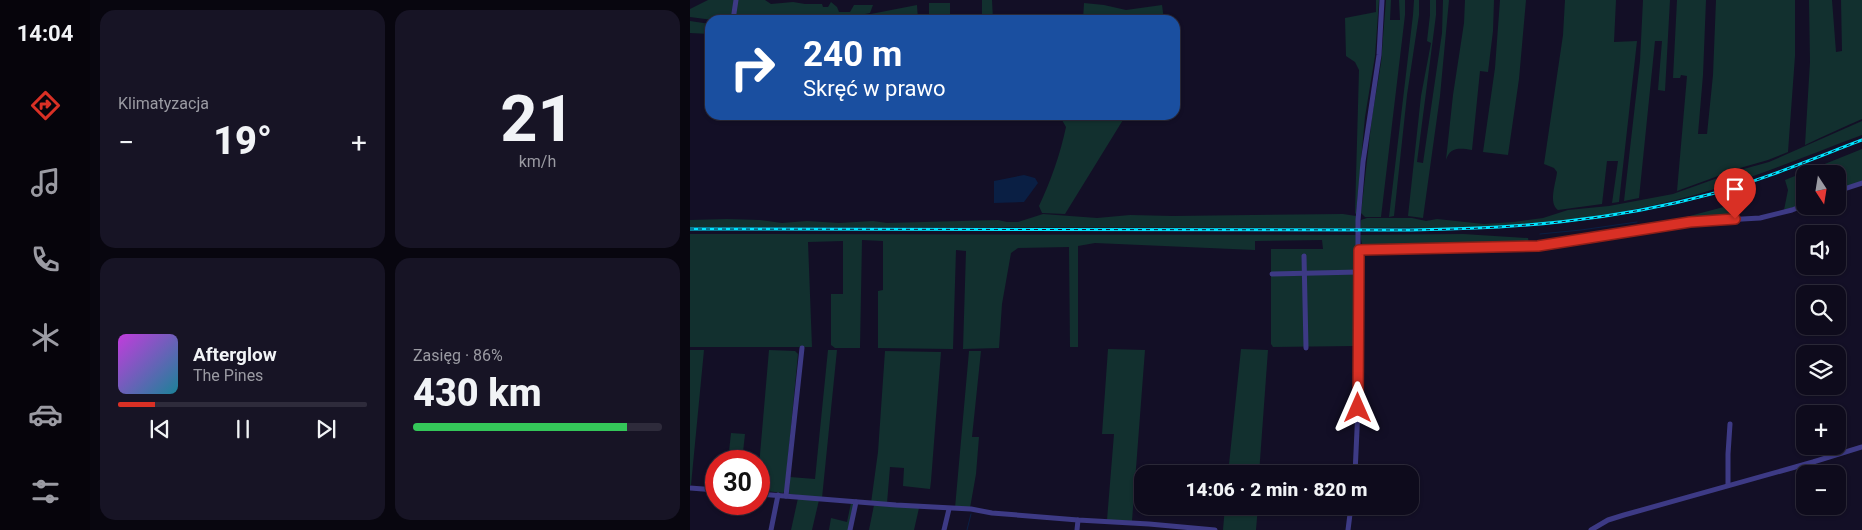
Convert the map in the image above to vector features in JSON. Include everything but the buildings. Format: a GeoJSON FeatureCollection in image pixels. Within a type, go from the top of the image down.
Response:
{"type":"FeatureCollection","features":[{"type":"Feature","properties":{"kind":"street"},"geometry":{"type":"LineString","coordinates":[[734,15],[736,0]]}},
{"type":"Feature","properties":{"kind":"street"},"geometry":{"type":"LineString","coordinates":[[1355,465],[1358,408],[1358,220],[1363,162],[1379,55],[1382,0]]}},
{"type":"Feature","properties":{"kind":"street"},"geometry":{"type":"LineString","coordinates":[[1846,188],[1862,183]]}},
{"type":"Feature","properties":{"kind":"street"},"geometry":{"type":"LineString","coordinates":[[1359,250],[1538,246],[1690,222],[1760,218],[1796,208]]}},
{"type":"Feature","properties":{"kind":"street"},"geometry":{"type":"LineString","coordinates":[[1304,256],[1306,348]]}},
{"type":"Feature","properties":{"kind":"street"},"geometry":{"type":"LineString","coordinates":[[1272,274],[1358,272]]}},
{"type":"Feature","properties":{"kind":"street"},"geometry":{"type":"LineString","coordinates":[[786,496],[802,348]]}},
{"type":"Feature","properties":{"kind":"street"},"geometry":{"type":"LineString","coordinates":[[1728,485],[1730,424]]}},
{"type":"Feature","properties":{"kind":"street"},"geometry":{"type":"LineString","coordinates":[[1592,529],[1608,520],[1862,447]]}},
{"type":"Feature","properties":{"kind":"street"},"geometry":{"type":"LineString","coordinates":[[690,488],[705,489]]}},
{"type":"Feature","properties":{"kind":"street"},"geometry":{"type":"LineString","coordinates":[[770,495],[949,509],[971,509],[1078,520],[1215,530]]}},
{"type":"Feature","properties":{"kind":"street"},"geometry":{"type":"LineString","coordinates":[[771,530],[778,495]]}},
{"type":"Feature","properties":{"kind":"street"},"geometry":{"type":"LineString","coordinates":[[850,530],[856,502]]}},
{"type":"Feature","properties":{"kind":"street"},"geometry":{"type":"LineString","coordinates":[[944,530],[949,509]]}},
{"type":"Feature","properties":{"kind":"street"},"geometry":{"type":"LineString","coordinates":[[1348,530],[1350,515]]}},
{"type":"Feature","properties":{"kind":"street"},"geometry":{"type":"LineString","coordinates":[[1076,530],[1078,520]]}},
{"type":"Feature","properties":{"kind":"green space"},"geometry":{"type":"Polygon","coordinates":[[[708,0],[765,0],[771,4],[793,2],[822,4],[823,7],[828,7],[831,2],[837,7],[839,12],[850,12],[854,5],[873,5],[870,13],[860,15],[705,15],[705,19],[690,17],[690,9],[708,0]]]}},
{"type":"Feature","properties":{"kind":"green space"},"geometry":{"type":"Polygon","coordinates":[[[982,0],[992,0],[993,15],[982,15],[982,0]]]}},
{"type":"Feature","properties":{"kind":"green space"},"geometry":{"type":"Polygon","coordinates":[[[1376,0],[1379,0],[1375,56],[1365,117],[1356,214],[1359,70],[1355,62],[1346,56],[1345,18],[1376,12],[1376,0]]]}},
{"type":"Feature","properties":{"kind":"green space"},"geometry":{"type":"Polygon","coordinates":[[[1386,0],[1391,0],[1390,20],[1400,20],[1399,0],[1405,0],[1405,15],[1381,217],[1365,217],[1361,213],[1372,117],[1381,63],[1386,0]]]}},
{"type":"Feature","properties":{"kind":"green space"},"geometry":{"type":"Polygon","coordinates":[[[1414,0],[1419,0],[1419,15],[1407,95],[1394,216],[1389,217],[1413,15],[1414,0]]]}},
{"type":"Feature","properties":{"kind":"green space"},"geometry":{"type":"Polygon","coordinates":[[[1430,0],[1436,0],[1436,15],[1417,162],[1423,163],[1442,33],[1443,0],[1449,0],[1440,96],[1423,218],[1408,216],[1421,96],[1431,43],[1427,41],[1430,0]]]}},
{"type":"Feature","properties":{"kind":"green space"},"geometry":{"type":"Polygon","coordinates":[[[1465,0],[1494,0],[1493,31],[1488,72],[1480,71],[1472,150],[1456,149],[1450,153],[1446,160],[1453,95],[1464,23],[1465,0]]]}},
{"type":"Feature","properties":{"kind":"green space"},"geometry":{"type":"Polygon","coordinates":[[[1500,0],[1526,0],[1519,79],[1508,155],[1483,152],[1495,68],[1500,0]]]}},
{"type":"Feature","properties":{"kind":"green space"},"geometry":{"type":"Polygon","coordinates":[[[1565,0],[1616,0],[1614,42],[1637,41],[1619,202],[1612,203],[1618,161],[1607,161],[1602,204],[1558,210],[1553,203],[1557,172],[1554,168],[1544,164],[1563,35],[1565,0]]]}},
{"type":"Feature","properties":{"kind":"green space"},"geometry":{"type":"Polygon","coordinates":[[[1643,0],[1670,0],[1665,91],[1658,90],[1662,41],[1655,41],[1639,198],[1624,201],[1640,61],[1643,0]]]}},
{"type":"Feature","properties":{"kind":"green space"},"geometry":{"type":"Polygon","coordinates":[[[1677,0],[1706,0],[1698,134],[1707,134],[1713,75],[1716,0],[1795,0],[1795,56],[1788,152],[1677,191],[1687,76],[1681,75],[1680,78],[1673,78],[1677,0]]]}},
{"type":"Feature","properties":{"kind":"green space"},"geometry":{"type":"Polygon","coordinates":[[[1809,0],[1832,0],[1836,52],[1842,51],[1841,0],[1862,0],[1862,119],[1805,145],[1810,62],[1809,0]]]}},
{"type":"Feature","properties":{"kind":"green space"},"geometry":{"type":"Polygon","coordinates":[[[929,3],[950,3],[950,15],[929,15],[929,3]]]}},
{"type":"Feature","properties":{"kind":"green space"},"geometry":{"type":"Polygon","coordinates":[[[1084,3],[1126,10],[1162,5],[1163,15],[1083,15],[1084,3]]]}},
{"type":"Feature","properties":{"kind":"green space"},"geometry":{"type":"Polygon","coordinates":[[[917,5],[918,15],[866,15],[917,5]]]}},
{"type":"Feature","properties":{"kind":"green space"},"geometry":{"type":"Polygon","coordinates":[[[690,21],[705,23],[705,34],[690,33],[690,21]]]}},
{"type":"Feature","properties":{"kind":"green space"},"geometry":{"type":"Polygon","coordinates":[[[1062,120],[1123,120],[1065,214],[1042,213],[1039,206],[1055,167],[1066,127],[1062,120]]]}},
{"type":"Feature","properties":{"kind":"green space"},"geometry":{"type":"Polygon","coordinates":[[[1862,121],[1862,135],[1744,179],[1696,195],[1650,206],[1606,215],[1516,226],[1360,228],[1361,220],[1367,218],[1412,218],[1426,221],[1437,219],[1484,224],[1514,222],[1543,218],[1568,210],[1609,206],[1673,194],[1740,170],[1769,162],[1862,121]]]}},
{"type":"Feature","properties":{"kind":"green space"},"geometry":{"type":"Polygon","coordinates":[[[1862,149],[1862,182],[1846,187],[1846,165],[1822,165],[1862,149]]]}},
{"type":"Feature","properties":{"kind":"green space"},"geometry":{"type":"Polygon","coordinates":[[[1796,176],[1796,207],[1784,210],[1788,190],[1785,180],[1796,176]]]}},
{"type":"Feature","properties":{"kind":"green space"},"geometry":{"type":"Polygon","coordinates":[[[1735,204],[1739,218],[1663,223],[1735,204]]]}},
{"type":"Feature","properties":{"kind":"green space"},"geometry":{"type":"Polygon","coordinates":[[[1043,214],[1097,218],[1130,215],[1343,214],[1356,216],[1357,228],[690,227],[690,220],[727,219],[782,223],[807,221],[839,223],[873,221],[887,223],[998,220],[1018,222],[1043,214]]]}},
{"type":"Feature","properties":{"kind":"green space"},"geometry":{"type":"Polygon","coordinates":[[[690,234],[1357,235],[1357,249],[1353,249],[1354,346],[1273,347],[1271,344],[1271,249],[1323,249],[1322,240],[1255,241],[1255,250],[1095,243],[1078,246],[1078,347],[1070,347],[1069,247],[1018,248],[1011,253],[1002,304],[999,348],[963,349],[966,251],[956,250],[953,349],[878,348],[878,291],[883,290],[883,241],[862,240],[860,348],[835,348],[831,345],[831,294],[843,294],[843,241],[808,242],[812,347],[690,347],[690,234]]]}},
{"type":"Feature","properties":{"kind":"green space"},"geometry":{"type":"Polygon","coordinates":[[[1463,234],[1528,238],[1529,244],[1371,249],[1362,244],[1360,235],[1463,234]]]}},
{"type":"Feature","properties":{"kind":"green space"},"geometry":{"type":"Polygon","coordinates":[[[1108,349],[1145,350],[1136,465],[1134,465],[1132,521],[1107,520],[1114,434],[1102,434],[1108,349]]]}},
{"type":"Feature","properties":{"kind":"green space"},"geometry":{"type":"Polygon","coordinates":[[[1241,349],[1268,350],[1260,465],[1229,465],[1241,349]]]}},
{"type":"Feature","properties":{"kind":"green space"},"geometry":{"type":"Polygon","coordinates":[[[690,350],[704,350],[691,485],[690,485],[690,350]]]}},
{"type":"Feature","properties":{"kind":"green space"},"geometry":{"type":"Polygon","coordinates":[[[769,350],[795,351],[798,354],[785,490],[783,493],[770,491],[770,450],[760,450],[769,350]]]}},
{"type":"Feature","properties":{"kind":"green space"},"geometry":{"type":"Polygon","coordinates":[[[828,350],[837,350],[822,498],[789,494],[790,477],[815,479],[828,350]]]}},
{"type":"Feature","properties":{"kind":"green space"},"geometry":{"type":"Polygon","coordinates":[[[885,351],[941,352],[931,481],[930,489],[903,486],[904,468],[890,467],[887,503],[871,503],[878,452],[885,351]]]}},
{"type":"Feature","properties":{"kind":"green space"},"geometry":{"type":"Polygon","coordinates":[[[969,351],[981,351],[972,437],[979,437],[976,474],[970,508],[955,508],[969,351]]]}},
{"type":"Feature","properties":{"kind":"green space"},"geometry":{"type":"Polygon","coordinates":[[[731,433],[745,434],[743,450],[729,450],[731,433]]]}},
{"type":"Feature","properties":{"kind":"green space"},"geometry":{"type":"Polygon","coordinates":[[[798,498],[819,500],[812,530],[791,530],[798,498]]]}},
{"type":"Feature","properties":{"kind":"green space"},"geometry":{"type":"Polygon","coordinates":[[[851,503],[854,503],[849,530],[829,530],[831,518],[847,522],[851,503]]]}},
{"type":"Feature","properties":{"kind":"green space"},"geometry":{"type":"Polygon","coordinates":[[[874,505],[919,508],[914,530],[869,530],[874,505]]]}},
{"type":"Feature","properties":{"kind":"green space"},"geometry":{"type":"Polygon","coordinates":[[[1224,515],[1257,515],[1256,530],[1223,530],[1224,515]]]}},
{"type":"Feature","properties":{"kind":"water"},"geometry":{"type":"Polygon","coordinates":[[[1024,175],[1035,178],[1038,183],[1024,202],[994,203],[994,181],[1024,175]]]}},
{"type":"Feature","properties":{"kind":"waterway"},"geometry":{"type":"LineString","coordinates":[[1540,234],[1637,222]]}},
{"type":"Feature","properties":{"kind":"waterway"},"geometry":{"type":"LineString","coordinates":[[967,530],[971,514]]}},
{"type":"Feature","properties":{"kind":"railway"},"geometry":{"type":"LineString","coordinates":[[690,229],[1410,230],[1486,228],[1562,222],[1637,211],[1674,203],[1711,194],[1768,176],[1862,140]]}},
{"type":"Feature","properties":{"kind":"route"},"geometry":{"type":"LineString","coordinates":[[1358,408],[1359,250],[1538,246],[1690,222],[1735,219]]}}]}
